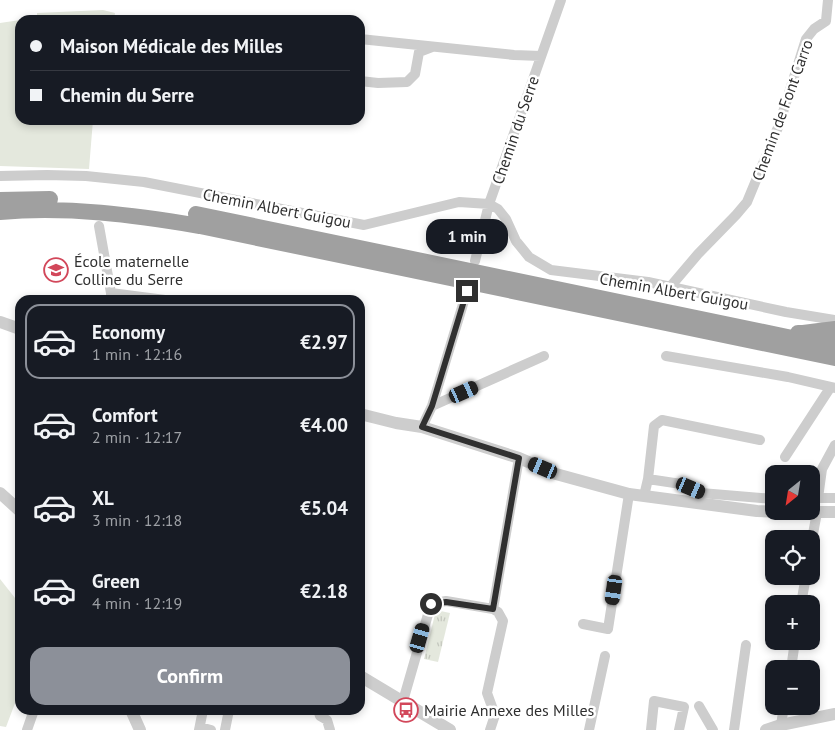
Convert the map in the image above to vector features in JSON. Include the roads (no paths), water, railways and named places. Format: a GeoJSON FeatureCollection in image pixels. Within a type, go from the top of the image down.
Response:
{"type":"FeatureCollection","features":[{"type":"Feature","properties":{"kind":"highway"},"geometry":{"type":"LineString","coordinates":[[0,200],[68,199],[161,208],[308,236],[797,339],[835,345]]}},
{"type":"Feature","properties":{"kind":"highway"},"geometry":{"type":"LineString","coordinates":[[0,212],[54,209],[110,213],[192,225],[835,360]]}},
{"type":"Feature","properties":{"kind":"highway"},"geometry":{"type":"LineString","coordinates":[[660,310],[726,318],[803,334],[835,331]]}},
{"type":"Feature","properties":{"kind":"street","name":"Chemin du Serre"},"geometry":{"type":"LineString","coordinates":[[475,261],[489,204],[561,0]]}},
{"type":"Feature","properties":{"kind":"street","name":"Chemin de Font Carro"},"geometry":{"type":"LineString","coordinates":[[670,287],[747,202],[779,125],[806,39],[814,29],[826,21],[828,0]]}},
{"type":"Feature","properties":{"kind":"street"},"geometry":{"type":"LineString","coordinates":[[365,39],[514,55],[542,56]]}},
{"type":"Feature","properties":{"kind":"street"},"geometry":{"type":"LineString","coordinates":[[365,82],[407,82],[415,74],[419,52],[433,47]]}},
{"type":"Feature","properties":{"kind":"street","name":"Chemin Albert Guigou"},"geometry":{"type":"LineString","coordinates":[[0,176],[86,176],[144,182],[364,225],[459,202],[489,204],[498,209],[506,219],[516,241],[529,258],[551,270],[648,282],[786,312],[835,320]]}},
{"type":"Feature","properties":{"kind":"street"},"geometry":{"type":"LineString","coordinates":[[99,226],[111,295]]}},
{"type":"Feature","properties":{"kind":"street"},"geometry":{"type":"LineString","coordinates":[[422,427],[432,406],[467,291]]}},
{"type":"Feature","properties":{"kind":"street","name":"Chemin Albert Guigou"},"geometry":{"type":"LineString","coordinates":[[786,312],[810,323],[816,332]]}},
{"type":"Feature","properties":{"kind":"street"},"geometry":{"type":"LineString","coordinates":[[0,322],[15,327]]}},
{"type":"Feature","properties":{"kind":"street"},"geometry":{"type":"LineString","coordinates":[[0,329],[15,334]]}},
{"type":"Feature","properties":{"kind":"street"},"geometry":{"type":"LineString","coordinates":[[432,406],[544,356]]}},
{"type":"Feature","properties":{"kind":"street"},"geometry":{"type":"LineString","coordinates":[[666,356],[788,377],[832,388],[785,457]]}},
{"type":"Feature","properties":{"kind":"street"},"geometry":{"type":"LineString","coordinates":[[365,415],[422,427],[519,458],[556,474],[629,494],[710,506],[765,511]]}},
{"type":"Feature","properties":{"kind":"street"},"geometry":{"type":"LineString","coordinates":[[644,496],[648,479],[654,426],[662,420],[760,440]]}},
{"type":"Feature","properties":{"kind":"street"},"geometry":{"type":"LineString","coordinates":[[820,477],[822,469],[835,445]]}},
{"type":"Feature","properties":{"kind":"street"},"geometry":{"type":"LineString","coordinates":[[493,609],[519,458]]}},
{"type":"Feature","properties":{"kind":"street"},"geometry":{"type":"LineString","coordinates":[[648,479],[681,484],[701,493],[765,498]]}},
{"type":"Feature","properties":{"kind":"street"},"geometry":{"type":"LineString","coordinates":[[0,493],[15,506]]}},
{"type":"Feature","properties":{"kind":"street"},"geometry":{"type":"LineString","coordinates":[[582,624],[608,629],[629,494]]}},
{"type":"Feature","properties":{"kind":"street"},"geometry":{"type":"LineString","coordinates":[[820,498],[835,498]]}},
{"type":"Feature","properties":{"kind":"street"},"geometry":{"type":"LineString","coordinates":[[820,512],[835,512]]}},
{"type":"Feature","properties":{"kind":"street"},"geometry":{"type":"LineString","coordinates":[[403,701],[431,604],[446,602],[493,609],[498,612],[503,621],[487,693],[495,715],[490,730]]}},
{"type":"Feature","properties":{"kind":"street"},"geometry":{"type":"LineString","coordinates":[[734,730],[746,645]]}},
{"type":"Feature","properties":{"kind":"street"},"geometry":{"type":"LineString","coordinates":[[589,730],[605,656]]}},
{"type":"Feature","properties":{"kind":"street"},"geometry":{"type":"LineString","coordinates":[[365,679],[450,730]]}},
{"type":"Feature","properties":{"kind":"street"},"geometry":{"type":"LineString","coordinates":[[651,730],[654,701],[684,707],[679,730]]}},
{"type":"Feature","properties":{"kind":"street"},"geometry":{"type":"LineString","coordinates":[[699,706],[713,730]]}},
{"type":"Feature","properties":{"kind":"street"},"geometry":{"type":"LineString","coordinates":[[766,730],[835,714]]}},
{"type":"Feature","properties":{"kind":"street"},"geometry":{"type":"LineString","coordinates":[[27,730],[32,715]]}},
{"type":"Feature","properties":{"kind":"street"},"geometry":{"type":"LineString","coordinates":[[133,715],[140,730]]}},
{"type":"Feature","properties":{"kind":"street"},"geometry":{"type":"LineString","coordinates":[[202,715],[199,729],[211,730]]}},
{"type":"Feature","properties":{"kind":"street"},"geometry":{"type":"LineString","coordinates":[[225,730],[228,715]]}},
{"type":"Feature","properties":{"kind":"street"},"geometry":{"type":"LineString","coordinates":[[320,715],[327,720],[330,730]]}},
{"type":"Feature","properties":{"kind":"street"},"geometry":{"type":"LineString","coordinates":[[781,725],[783,715]]}},
{"type":"Feature","properties":{"kind":"place","name":"École maternelle Colline du Serre"},"geometry":{"type":"Point","coordinates":[56,270]}},
{"type":"Feature","properties":{"kind":"place","name":"Mairie Annexe des Milles"},"geometry":{"type":"Point","coordinates":[406,710]}}]}
